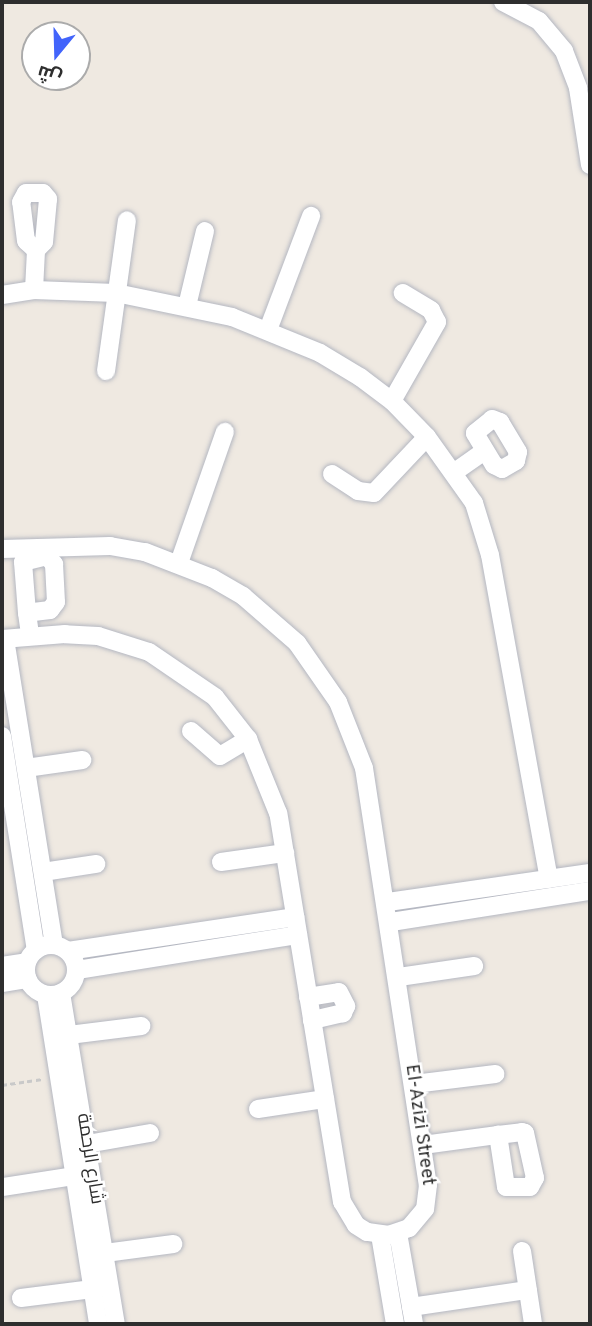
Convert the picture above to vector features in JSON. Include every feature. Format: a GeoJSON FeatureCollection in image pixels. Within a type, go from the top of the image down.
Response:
{"type":"FeatureCollection","features":[{"type":"Feature","properties":{"kind":"street"},"geometry":{"type":"LineString","coordinates":[[503,2],[539,21],[564,51],[578,88],[590,165]]}},
{"type":"Feature","properties":{"kind":"street"},"geometry":{"type":"LineString","coordinates":[[268,330],[311,216]]}},
{"type":"Feature","properties":{"kind":"street"},"geometry":{"type":"LineString","coordinates":[[106,371],[127,220]]}},
{"type":"Feature","properties":{"kind":"street"},"geometry":{"type":"LineString","coordinates":[[187,306],[205,231]]}},
{"type":"Feature","properties":{"kind":"street"},"geometry":{"type":"LineString","coordinates":[[34,290],[36,250]]}},
{"type":"Feature","properties":{"kind":"street"},"geometry":{"type":"LineString","coordinates":[[2,295],[34,290],[116,293],[187,306],[268,330],[320,353],[392,401],[428,437],[456,471],[474,502],[490,555],[549,879]]}},
{"type":"Feature","properties":{"kind":"street"},"geometry":{"type":"LineString","coordinates":[[392,401],[437,322],[431,310],[403,293]]}},
{"type":"Feature","properties":{"kind":"street"},"geometry":{"type":"LineString","coordinates":[[179,563],[225,432]]}},
{"type":"Feature","properties":{"kind":"street"},"geometry":{"type":"LineString","coordinates":[[332,474],[358,491],[374,493],[428,437]]}},
{"type":"Feature","properties":{"kind":"street"},"geometry":{"type":"LineString","coordinates":[[456,471],[485,451]]}},
{"type":"Feature","properties":{"kind":"street","name":"El-Azizi Street"},"geometry":{"type":"LineString","coordinates":[[2,549],[110,546],[179,563],[243,596],[271,618],[297,643],[338,702],[364,768],[388,902],[428,1185],[425,1209],[389,1234]]}},
{"type":"Feature","properties":{"kind":"street"},"geometry":{"type":"LineString","coordinates":[[27,613],[30,635]]}},
{"type":"Feature","properties":{"kind":"street"},"geometry":{"type":"LineString","coordinates":[[77,970],[61,948],[43,872],[3,639],[30,635],[98,636],[149,652],[215,697],[248,739],[271,787],[285,853],[342,1202],[356,1225],[389,1234]]}},
{"type":"Feature","properties":{"kind":"street"},"geometry":{"type":"LineString","coordinates":[[191,731],[220,756],[248,739]]}},
{"type":"Feature","properties":{"kind":"street"},"geometry":{"type":"LineString","coordinates":[[2,736],[30,964],[54,994],[73,984],[77,970]]}},
{"type":"Feature","properties":{"kind":"street"},"geometry":{"type":"LineString","coordinates":[[26,768],[82,760]]}},
{"type":"Feature","properties":{"kind":"street"},"geometry":{"type":"LineString","coordinates":[[221,862],[285,853]]}},
{"type":"Feature","properties":{"kind":"street"},"geometry":{"type":"LineString","coordinates":[[43,872],[96,864]]}},
{"type":"Feature","properties":{"kind":"street"},"geometry":{"type":"LineString","coordinates":[[388,902],[590,873]]}},
{"type":"Feature","properties":{"kind":"street"},"geometry":{"type":"LineString","coordinates":[[391,922],[590,891]]}},
{"type":"Feature","properties":{"kind":"street"},"geometry":{"type":"LineString","coordinates":[[2,983],[61,948],[295,917]]}},
{"type":"Feature","properties":{"kind":"street"},"geometry":{"type":"LineString","coordinates":[[77,970],[298,935]]}},
{"type":"Feature","properties":{"kind":"street"},"geometry":{"type":"LineString","coordinates":[[2,966],[30,964]]}},
{"type":"Feature","properties":{"kind":"street"},"geometry":{"type":"LineString","coordinates":[[399,977],[474,966]]}},
{"type":"Feature","properties":{"kind":"street"},"geometry":{"type":"LineString","coordinates":[[309,997],[339,992],[346,1006],[343,1013],[312,1020]]}},
{"type":"Feature","properties":{"kind":"street","name":"شارع الرحمة"},"geometry":{"type":"LineString","coordinates":[[54,994],[68,1035],[117,1324]]}},
{"type":"Feature","properties":{"kind":"street","name":"شارع الرحمة"},"geometry":{"type":"LineString","coordinates":[[54,994],[58,1077],[98,1324]]}},
{"type":"Feature","properties":{"kind":"street"},"geometry":{"type":"LineString","coordinates":[[68,1035],[141,1026]]}},
{"type":"Feature","properties":{"kind":"street"},"geometry":{"type":"LineString","coordinates":[[414,1084],[495,1074]]}},
{"type":"Feature","properties":{"kind":"street"},"geometry":{"type":"LineString","coordinates":[[258,1109],[325,1099]]}},
{"type":"Feature","properties":{"kind":"street"},"geometry":{"type":"LineString","coordinates":[[86,1144],[150,1133]]}},
{"type":"Feature","properties":{"kind":"street"},"geometry":{"type":"LineString","coordinates":[[423,1145],[498,1135]]}},
{"type":"Feature","properties":{"kind":"street"},"geometry":{"type":"LineString","coordinates":[[3,1187],[75,1176]]}},
{"type":"Feature","properties":{"kind":"street"},"geometry":{"type":"LineString","coordinates":[[389,1234],[412,1316],[528,1290]]}},
{"type":"Feature","properties":{"kind":"street"},"geometry":{"type":"LineString","coordinates":[[389,1234],[390,1324]]}},
{"type":"Feature","properties":{"kind":"street"},"geometry":{"type":"LineString","coordinates":[[105,1253],[173,1244]]}},
{"type":"Feature","properties":{"kind":"street"},"geometry":{"type":"LineString","coordinates":[[522,1251],[533,1324]]}},
{"type":"Feature","properties":{"kind":"street"},"geometry":{"type":"LineString","coordinates":[[21,1298],[93,1289]]}},
{"type":"Feature","properties":{"kind":"path"},"geometry":{"type":"LineString","coordinates":[[2,1085],[58,1077]]}}]}
